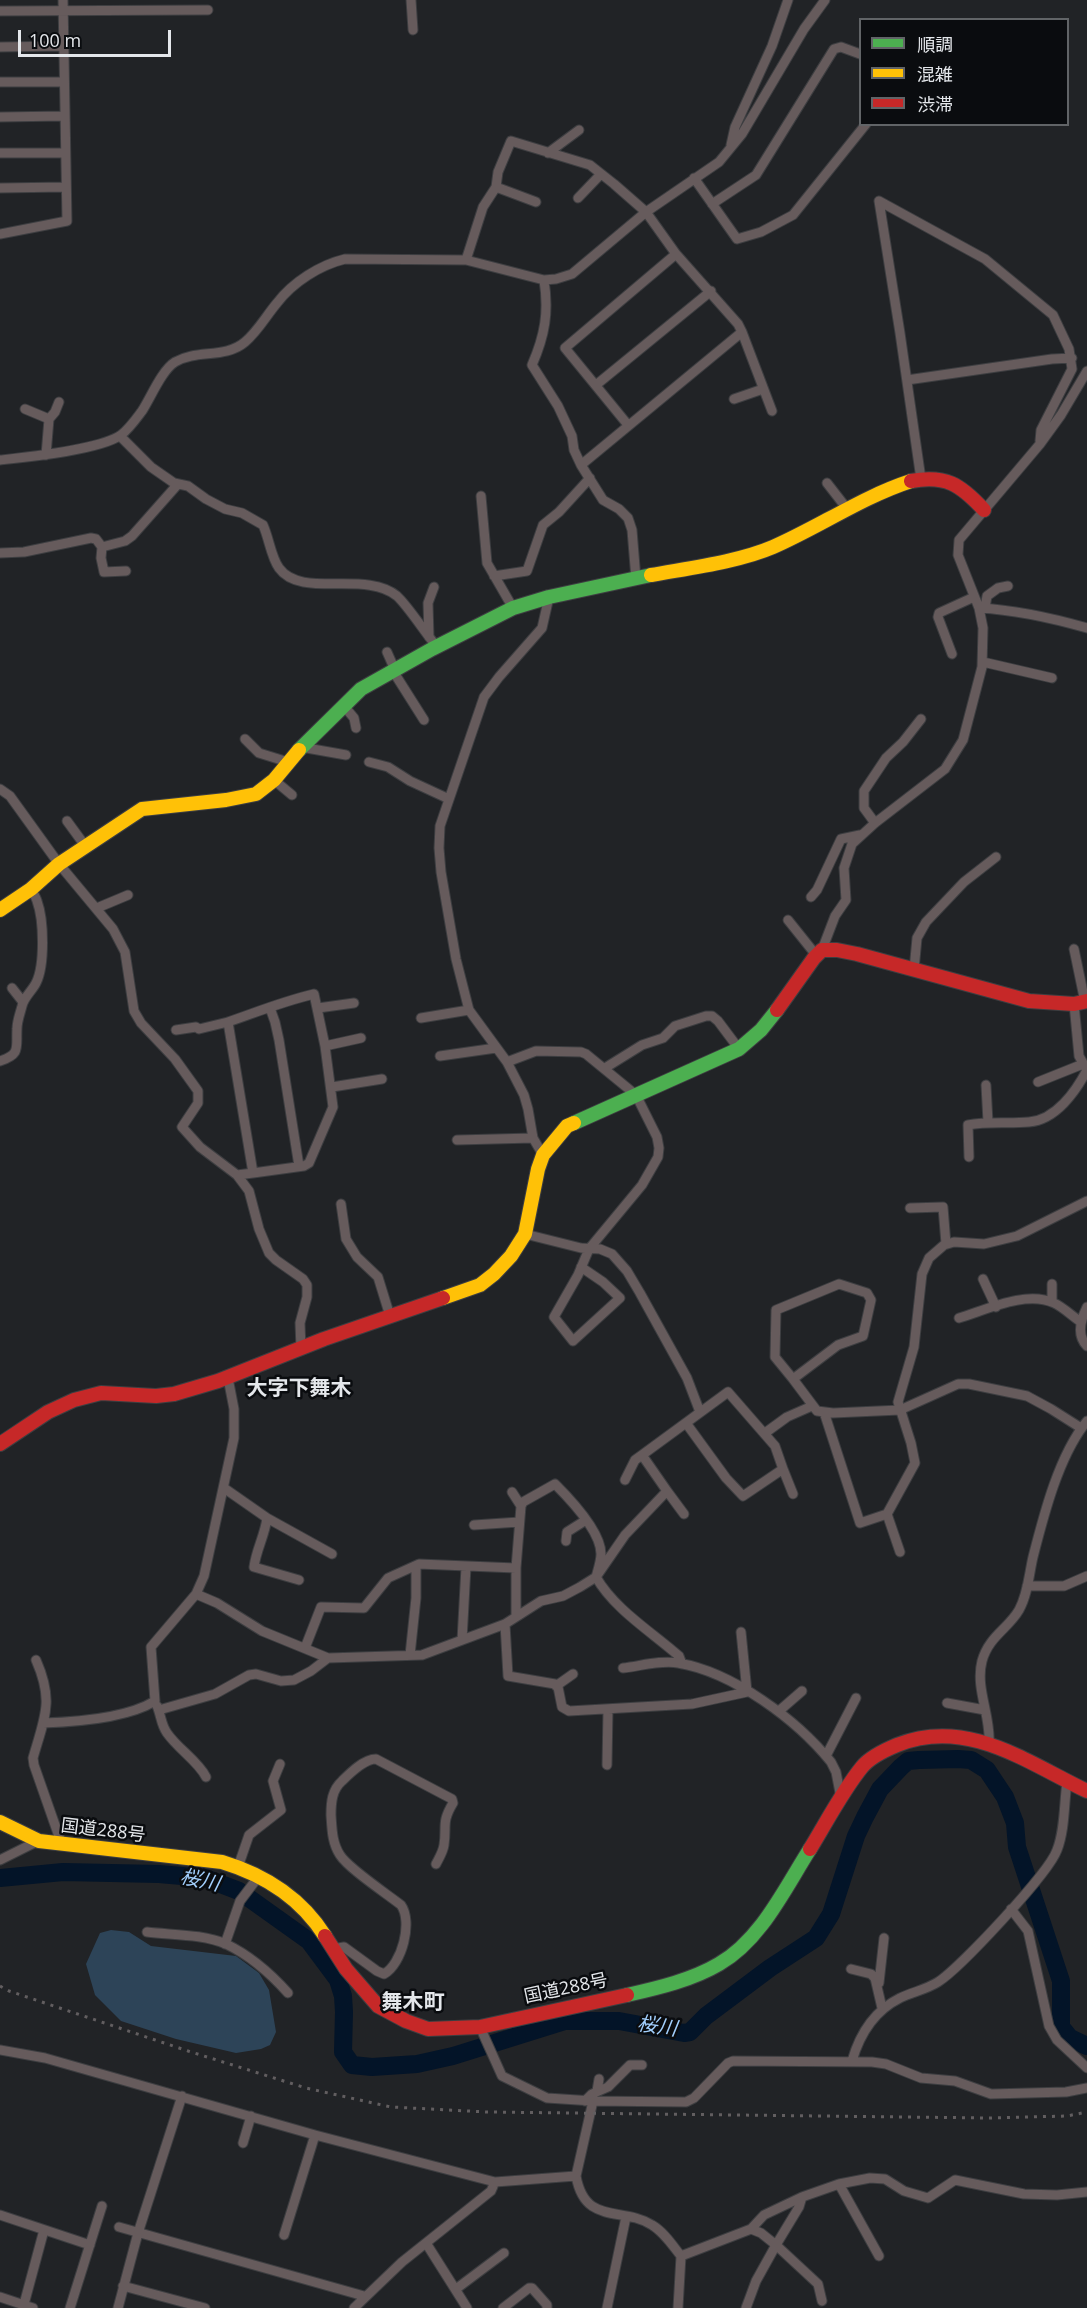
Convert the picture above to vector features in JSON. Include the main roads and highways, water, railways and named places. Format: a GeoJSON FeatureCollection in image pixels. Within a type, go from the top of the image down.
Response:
{"type":"FeatureCollection","features":[{"type":"Feature","properties":{"kind":"main road"},"geometry":{"type":"LineString","coordinates":[[0,910],[30,889],[59,864],[142,809],[250,797],[274,780],[301,747],[361,690],[433,642],[513,608],[549,597],[753,554],[773,547],[896,486],[921,479],[938,479],[955,484],[963,488],[984,510]]}},
{"type":"Feature","properties":{"kind":"main road"},"geometry":{"type":"LineString","coordinates":[[0,1444],[32,1423],[81,1397],[104,1393],[141,1396],[172,1394],[228,1378],[390,1316],[480,1285],[496,1274],[515,1252],[525,1234],[543,1155],[567,1126],[739,1048],[764,1028],[819,952],[837,950],[1029,1001],[1082,1003]]}},
{"type":"Feature","properties":{"kind":"main road","name":"国道288号"},"geometry":{"type":"LineString","coordinates":[[0,1822],[39,1841],[222,1862],[238,1867],[255,1882],[300,1904],[316,1922],[359,1987],[372,2002],[406,2021],[428,2029],[482,2033],[694,1977],[720,1964],[743,1946],[769,1914],[863,1766],[872,1758],[903,1742],[921,1737],[949,1735],[989,1743],[1087,1791]]}},
{"type":"Feature","properties":{"kind":"waterway","name":"桜川"},"geometry":{"type":"LineString","coordinates":[[0,1878],[63,1872],[159,1874],[205,1878],[239,1891],[309,1941],[338,1980],[343,1996],[343,2052],[352,2065],[372,2067],[417,2064],[453,2056],[565,2021],[619,2021],[684,2033],[690,2032],[706,2016],[770,1968],[816,1938],[831,1914],[856,1836],[865,1817],[880,1789],[901,1767],[908,1761],[971,1760],[987,1770],[1005,1797],[1015,1823],[1017,1847],[1061,1981],[1061,2027],[1070,2038],[1087,2046]]}},
{"type":"Feature","properties":{"kind":"railway"},"geometry":{"type":"LineString","coordinates":[[0,1986],[188,2051],[306,2088],[391,2107],[487,2112],[988,2118],[1067,2116],[1087,2112]]}},
{"type":"Feature","properties":{"kind":"district","name":"大字下舞木"},"geometry":{"type":"Point","coordinates":[299,1389]}},
{"type":"Feature","properties":{"kind":"district","name":"舞木町"},"geometry":{"type":"Point","coordinates":[413,2003]}}]}
